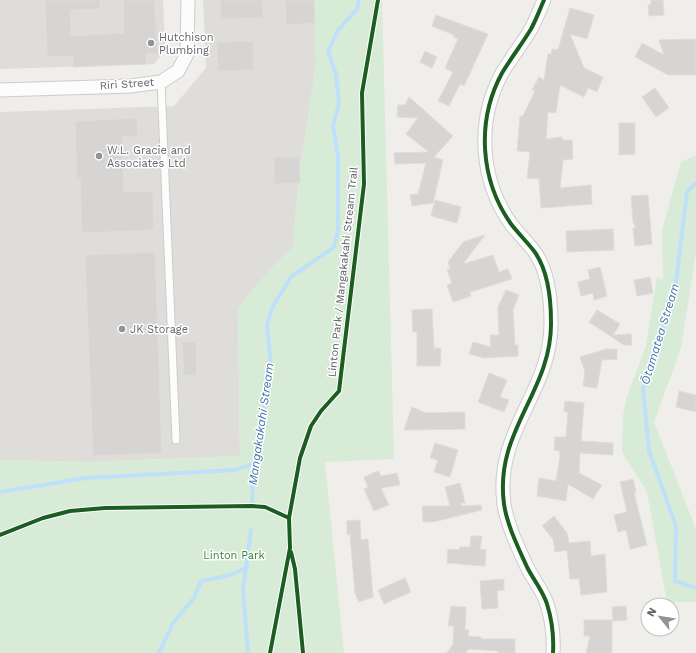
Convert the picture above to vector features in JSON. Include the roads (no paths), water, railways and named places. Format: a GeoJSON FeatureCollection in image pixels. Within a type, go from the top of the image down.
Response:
{"type":"FeatureCollection","features":[{"type":"Feature","properties":{"kind":"street","name":"Riri Street"},"geometry":{"type":"LineString","coordinates":[[0,90],[130,86],[161,82],[178,71],[187,54],[188,0]]}},
{"type":"Feature","properties":{"kind":"street"},"geometry":{"type":"LineString","coordinates":[[544,0],[531,28],[502,74],[494,93],[488,112],[485,140],[485,164],[497,202],[540,262],[546,281],[549,300],[551,322],[546,362],[540,380],[525,407],[508,448],[504,467],[503,487],[506,513],[511,529],[528,568],[547,603],[553,632],[553,653]]}},
{"type":"Feature","properties":{"kind":"lane"},"geometry":{"type":"LineString","coordinates":[[161,82],[176,440]]}},
{"type":"Feature","properties":{"kind":"waterway","name":"Mangakakahi Stream"},"geometry":{"type":"LineString","coordinates":[[252,506],[253,477],[271,368],[267,324],[273,306],[291,277],[334,247],[338,229],[338,156],[333,126],[339,104],[336,74],[328,51],[338,30],[357,9],[359,0]]}},
{"type":"Feature","properties":{"kind":"waterway","name":"Ōtamatea Stream"},"geometry":{"type":"LineString","coordinates":[[696,183],[687,192],[675,291],[643,389],[649,451],[676,526],[675,581],[696,588]]}},
{"type":"Feature","properties":{"kind":"waterway"},"geometry":{"type":"LineString","coordinates":[[0,492],[86,478],[236,470],[257,462]]}},
{"type":"Feature","properties":{"kind":"waterway","name":"Mangakakahi Stream"},"geometry":{"type":"LineString","coordinates":[[248,653],[243,590],[251,530]]}},
{"type":"Feature","properties":{"kind":"waterway"},"geometry":{"type":"LineString","coordinates":[[159,653],[173,623],[194,598],[201,581],[231,575],[247,568]]}},
{"type":"Feature","properties":{"kind":"place","name":"Hutchison Plumbing"},"geometry":{"type":"Point","coordinates":[151,43]}},
{"type":"Feature","properties":{"kind":"place","name":"W.L. Gracie and Associates Ltd"},"geometry":{"type":"Point","coordinates":[99,156]}},
{"type":"Feature","properties":{"kind":"place","name":"JK Storage"},"geometry":{"type":"Point","coordinates":[122,329]}},
{"type":"Feature","properties":{"kind":"park label","name":"Linton Park"},"geometry":{"type":"Point","coordinates":[234,555]}}]}
